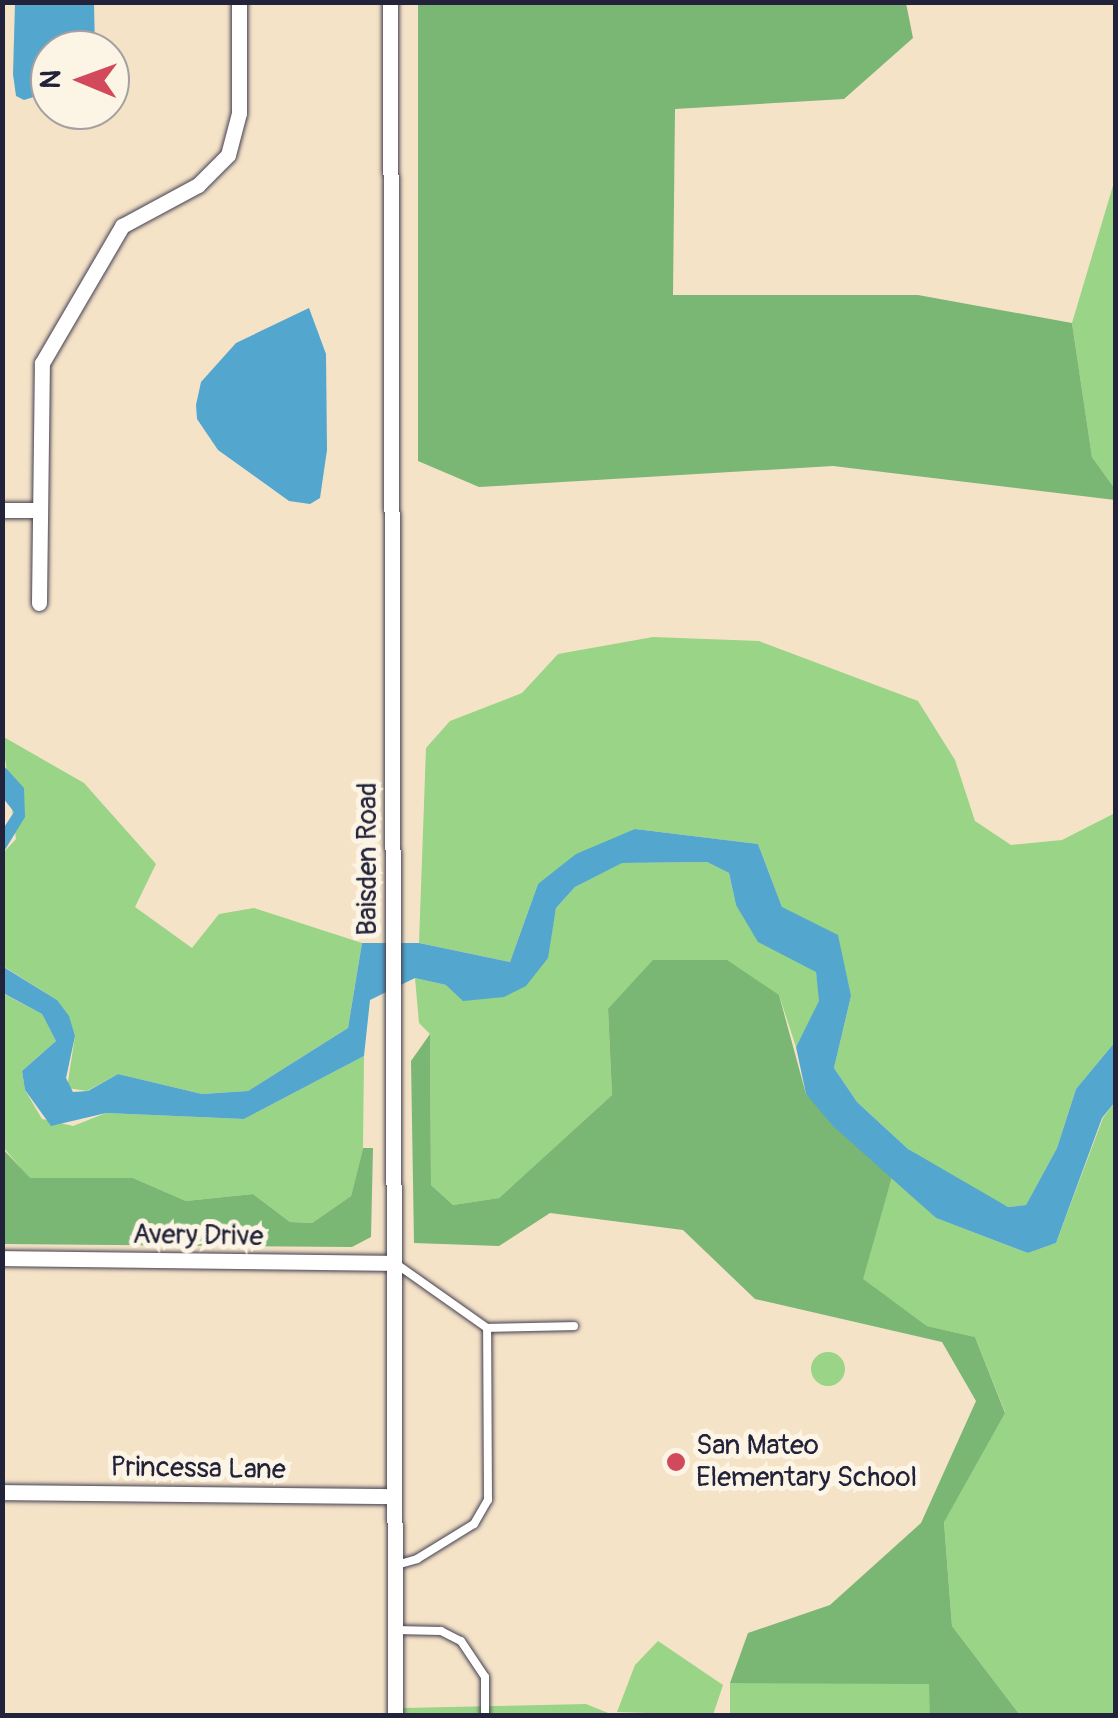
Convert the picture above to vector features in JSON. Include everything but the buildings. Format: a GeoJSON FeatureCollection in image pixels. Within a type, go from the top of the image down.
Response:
{"type":"FeatureCollection","features":[{"type":"Feature","properties":{"kind":"street"},"geometry":{"type":"LineString","coordinates":[[39,604],[40,380],[46,350],[122,226],[198,185],[228,155],[239,113],[239,2]]}},
{"type":"Feature","properties":{"kind":"street","name":"Baisden Road"},"geometry":{"type":"LineString","coordinates":[[390,2],[395,1716]]}},
{"type":"Feature","properties":{"kind":"street"},"geometry":{"type":"LineString","coordinates":[[2,510],[40,510]]}},
{"type":"Feature","properties":{"kind":"street","name":"Avery Drive"},"geometry":{"type":"LineString","coordinates":[[2,1258],[394,1263]]}},
{"type":"Feature","properties":{"kind":"street","name":"Princessa Lane"},"geometry":{"type":"LineString","coordinates":[[2,1492],[393,1496]]}},
{"type":"Feature","properties":{"kind":"lane"},"geometry":{"type":"LineString","coordinates":[[394,1263],[487,1328],[574,1326]]}},
{"type":"Feature","properties":{"kind":"lane"},"geometry":{"type":"LineString","coordinates":[[393,1566],[417,1560],[483,1516],[487,1328]]}},
{"type":"Feature","properties":{"kind":"lane"},"geometry":{"type":"LineString","coordinates":[[394,1630],[441,1631],[462,1641],[485,1677],[486,1716]]}},
{"type":"Feature","properties":{"kind":"green space"},"geometry":{"type":"Polygon","coordinates":[[[418,3],[906,3],[913,38],[844,99],[675,109],[673,295],[918,295],[1072,323],[1092,457],[1115,489],[1115,500],[833,466],[479,487],[418,461],[418,3]]]}},
{"type":"Feature","properties":{"kind":"green space"},"geometry":{"type":"Polygon","coordinates":[[[1115,179],[1115,489],[1092,457],[1072,323],[1115,179]]]}},
{"type":"Feature","properties":{"kind":"green space"},"geometry":{"type":"Polygon","coordinates":[[[653,637],[759,641],[918,701],[955,760],[975,821],[1011,845],[1062,840],[1115,813],[1115,1042],[1076,1089],[1057,1148],[1026,1205],[1008,1207],[970,1188],[908,1149],[857,1102],[834,1068],[851,996],[782,907],[758,844],[635,829],[538,884],[510,962],[419,943],[426,748],[450,721],[522,693],[558,654],[653,637]]]}},
{"type":"Feature","properties":{"kind":"green space"},"geometry":{"type":"Polygon","coordinates":[[[2,736],[84,783],[156,864],[135,907],[192,948],[219,914],[254,908],[362,943],[348,1028],[248,1091],[202,1094],[118,1074],[87,1091],[67,1088],[75,1036],[57,1000],[3,966],[3,853],[16,839],[2,736]]]}},
{"type":"Feature","properties":{"kind":"green space"},"geometry":{"type":"Polygon","coordinates":[[[707,862],[729,873],[736,905],[816,972],[820,1001],[796,1047],[779,995],[608,1009],[612,1095],[499,1198],[453,1205],[431,1185],[430,1034],[419,1023],[415,978],[446,985],[547,958],[556,908],[575,887],[621,863],[707,862]]]}},
{"type":"Feature","properties":{"kind":"green space"},"geometry":{"type":"Polygon","coordinates":[[[653,960],[727,960],[779,995],[806,1094],[892,1177],[863,1279],[927,1326],[975,1337],[1005,1413],[944,1522],[952,1626],[1020,1715],[930,1715],[929,1684],[730,1683],[748,1633],[830,1605],[921,1523],[976,1401],[942,1342],[755,1299],[683,1230],[550,1213],[499,1246],[414,1243],[411,1061],[430,1034],[431,1185],[453,1205],[499,1198],[612,1095],[608,1009],[653,960]]]}},
{"type":"Feature","properties":{"kind":"green space"},"geometry":{"type":"Polygon","coordinates":[[[2,993],[42,1014],[56,1041],[22,1071],[25,1090],[42,1119],[73,1126],[106,1113],[244,1119],[364,1056],[363,1148],[351,1196],[312,1223],[290,1222],[253,1194],[186,1201],[133,1178],[29,1178],[3,1147],[2,993]]]}},
{"type":"Feature","properties":{"kind":"green space"},"geometry":{"type":"Polygon","coordinates":[[[1115,1102],[1115,1715],[1020,1715],[952,1626],[944,1521],[1005,1412],[975,1337],[927,1326],[862,1279],[892,1177],[936,1218],[1028,1253],[1056,1243],[1103,1118],[1115,1102]]]}},
{"type":"Feature","properties":{"kind":"green space"},"geometry":{"type":"Polygon","coordinates":[[[2,1148],[30,1178],[133,1178],[186,1201],[253,1194],[290,1222],[312,1223],[351,1196],[363,1148],[373,1148],[371,1237],[352,1247],[3,1244],[2,1148]]]}},
{"type":"Feature","properties":{"kind":"green space"},"geometry":{"type":"Polygon","coordinates":[[[828,1352],[840,1357],[845,1369],[840,1381],[828,1386],[816,1381],[811,1369],[816,1357],[828,1352]]]}},
{"type":"Feature","properties":{"kind":"green space"},"geometry":{"type":"Polygon","coordinates":[[[658,1641],[723,1685],[713,1715],[617,1712],[635,1665],[658,1641]]]}},
{"type":"Feature","properties":{"kind":"green space"},"geometry":{"type":"Polygon","coordinates":[[[730,1683],[930,1683],[930,1716],[730,1716],[730,1683]]]}},
{"type":"Feature","properties":{"kind":"green space"},"geometry":{"type":"Polygon","coordinates":[[[586,1704],[613,1715],[403,1716],[403,1708],[586,1704]]]}},
{"type":"Feature","properties":{"kind":"water"},"geometry":{"type":"Polygon","coordinates":[[[15,3],[94,3],[95,30],[30,30],[30,98],[16,96],[15,3]]]}},
{"type":"Feature","properties":{"kind":"water"},"geometry":{"type":"Polygon","coordinates":[[[309,308],[326,354],[327,450],[320,498],[310,504],[289,501],[218,450],[197,419],[196,405],[201,382],[236,343],[309,308]]]}},
{"type":"Feature","properties":{"kind":"water"},"geometry":{"type":"Polygon","coordinates":[[[3,765],[24,788],[25,817],[3,853],[3,829],[14,812],[3,798],[3,765]]]}},
{"type":"Feature","properties":{"kind":"water"},"geometry":{"type":"Polygon","coordinates":[[[635,829],[758,844],[782,907],[838,935],[851,996],[834,1068],[857,1102],[908,1149],[1008,1207],[1026,1205],[1057,1148],[1076,1089],[1115,1042],[1115,1102],[1102,1118],[1056,1243],[1028,1253],[936,1218],[833,1126],[806,1094],[796,1047],[819,1001],[816,972],[758,942],[736,905],[729,873],[707,862],[622,863],[575,887],[556,908],[548,958],[526,986],[504,997],[463,1001],[446,985],[415,978],[370,1000],[364,1056],[244,1119],[106,1113],[51,1126],[25,1090],[22,1071],[56,1041],[42,1014],[3,993],[2,966],[57,1000],[69,1016],[75,1036],[66,1078],[73,1092],[88,1091],[118,1074],[202,1094],[248,1091],[348,1028],[362,943],[419,943],[510,962],[538,884],[576,854],[635,829]]]}},
{"type":"Feature","properties":{"kind":"place","name":"San Mateo Elementary School"},"geometry":{"type":"Point","coordinates":[676,1462]}}]}
